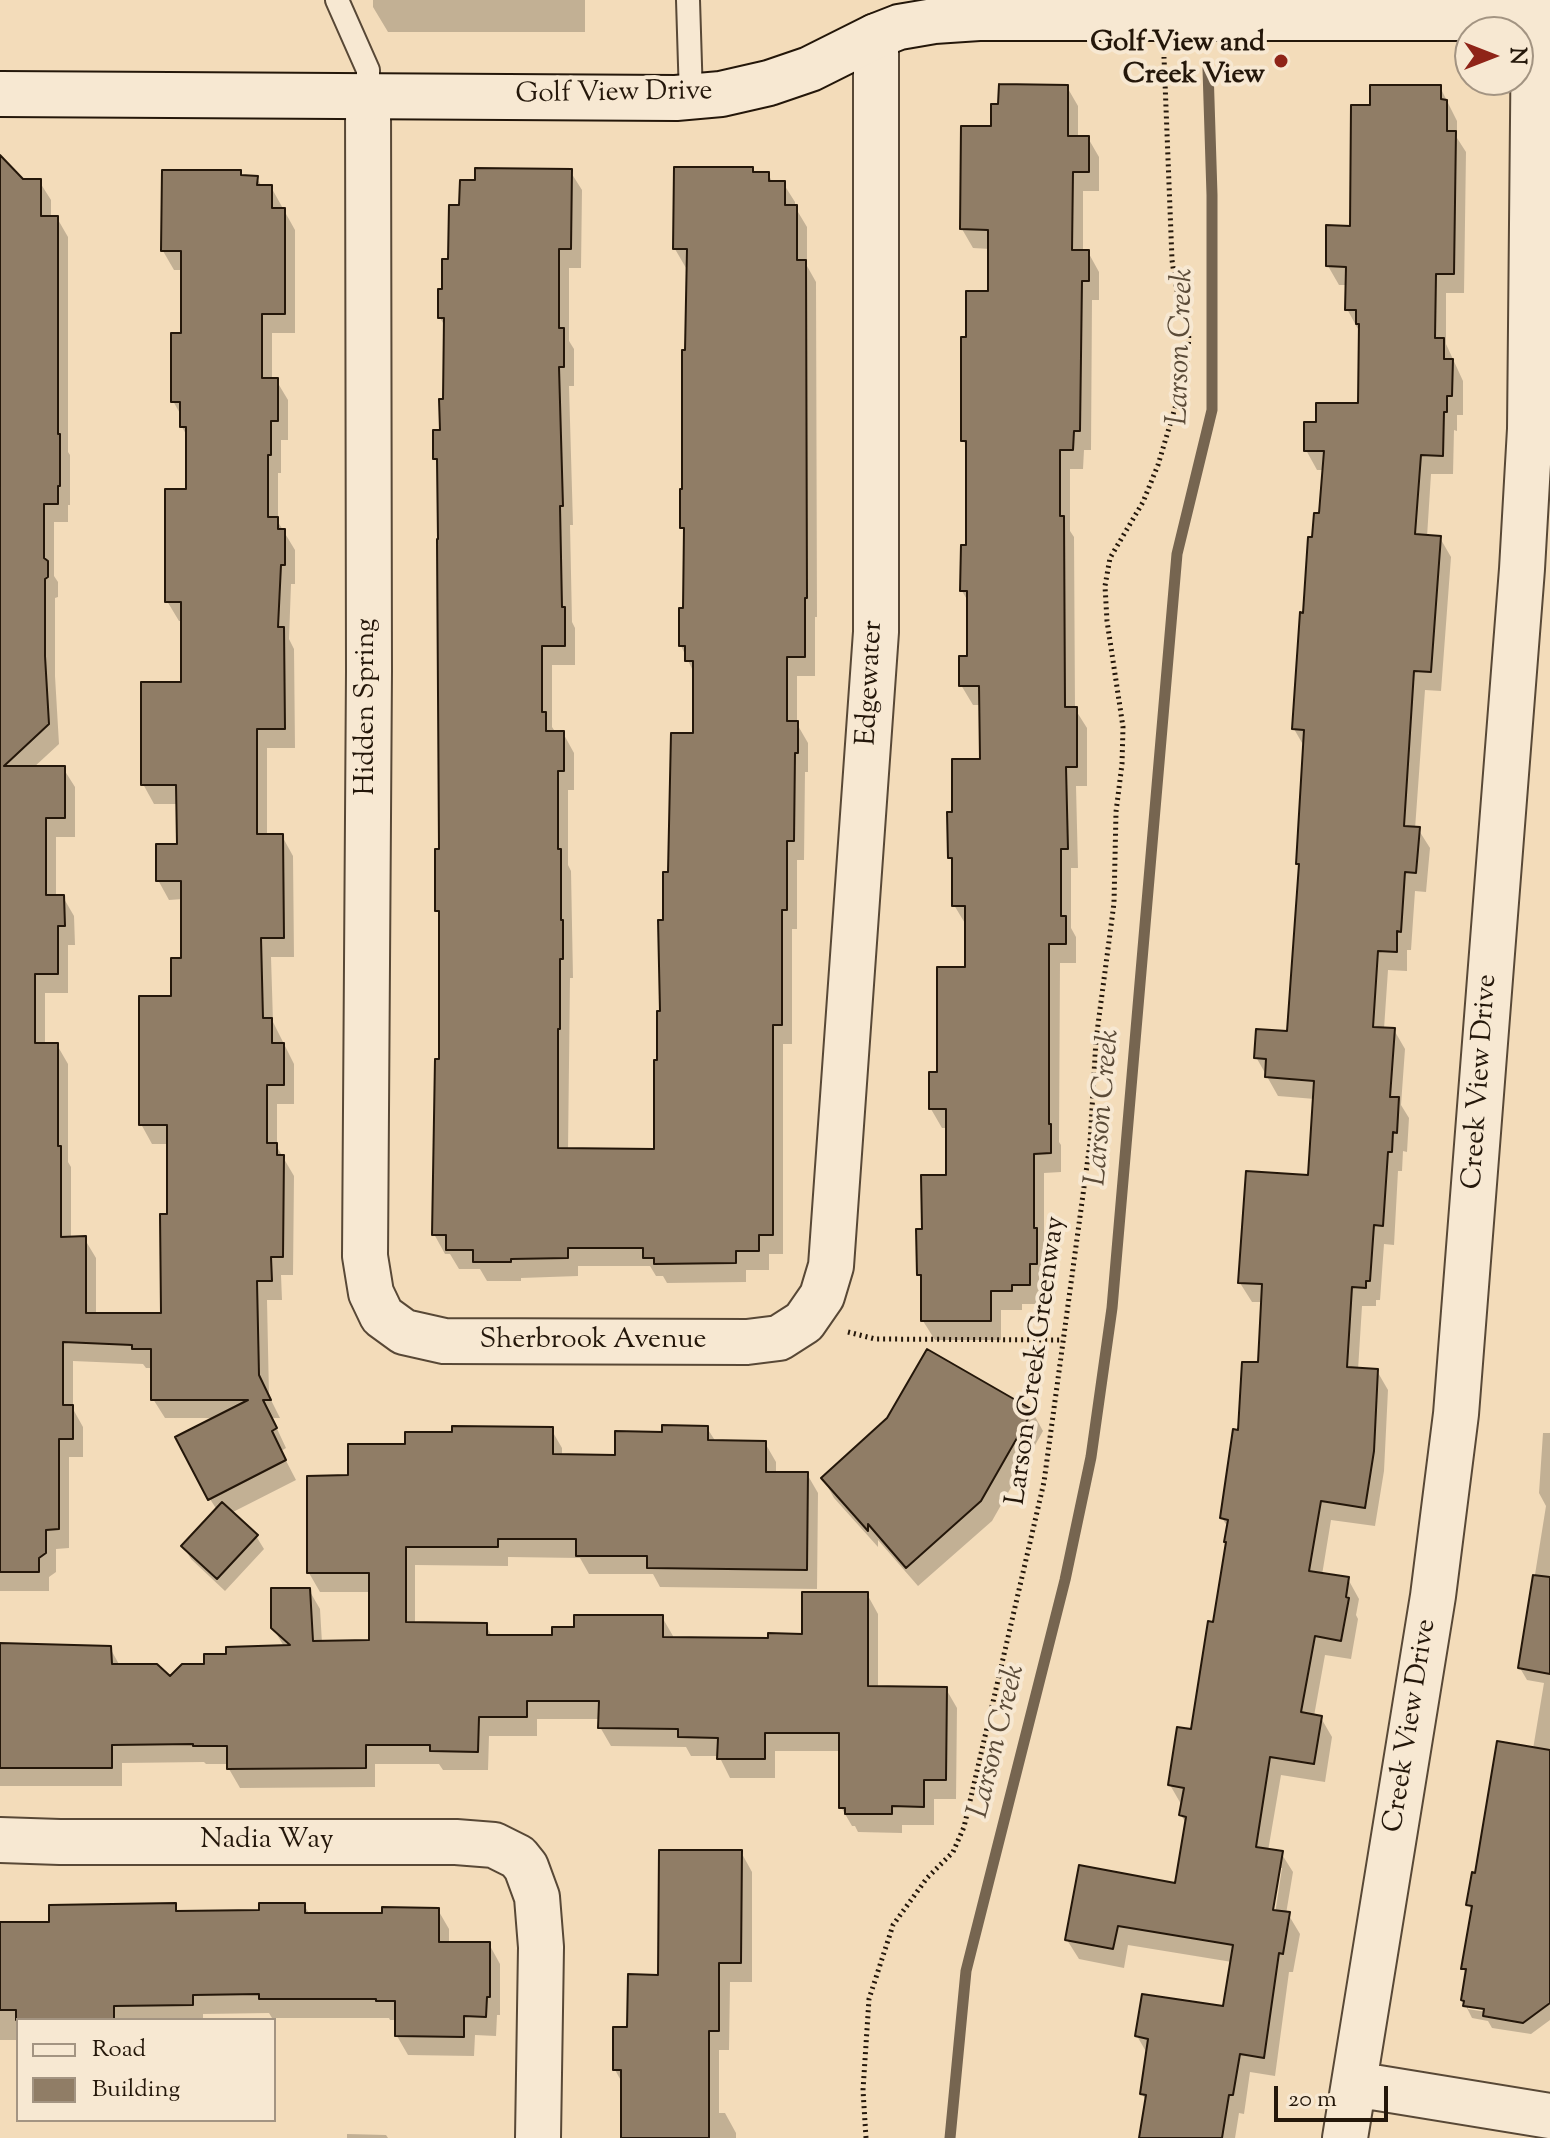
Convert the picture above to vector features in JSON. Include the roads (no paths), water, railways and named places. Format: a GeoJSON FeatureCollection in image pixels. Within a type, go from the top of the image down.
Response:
{"type":"FeatureCollection","features":[{"type":"Feature","properties":{"kind":"street","name":"Golf View Drive"},"geometry":{"type":"LineString","coordinates":[[0,94],[676,98],[721,94],[769,83],[810,69],[899,27],[934,21],[1094,9],[1164,18],[1539,12]]}},
{"type":"Feature","properties":{"kind":"street","name":"Creek View Drive"},"geometry":{"type":"LineString","coordinates":[[1345,2138],[1433,1596],[1458,1398],[1530,429],[1539,12]]}},
{"type":"Feature","properties":{"kind":"street","name":"Edgewater"},"geometry":{"type":"LineString","coordinates":[[804,1322],[822,1296],[831,1266],[875,658],[876,36]]}},
{"type":"Feature","properties":{"kind":"street","name":"Hidden Spring"},"geometry":{"type":"LineString","coordinates":[[368,95],[369,686],[365,1256],[371,1293],[382,1316]]}},
{"type":"Feature","properties":{"kind":"street","name":"Sherbrook Avenue"},"geometry":{"type":"LineString","coordinates":[[382,1316],[404,1332],[444,1341],[747,1342],[779,1338],[804,1322]]}},
{"type":"Feature","properties":{"kind":"street","name":"Nadia Way"},"geometry":{"type":"LineString","coordinates":[[0,1840],[456,1842],[494,1845],[518,1857],[526,1867],[537,1897],[541,1947],[538,2138]]}},
{"type":"Feature","properties":{"kind":"street"},"geometry":{"type":"LineString","coordinates":[[1354,2084],[1550,2116]]}},
{"type":"Feature","properties":{"kind":"lane"},"geometry":{"type":"LineString","coordinates":[[337,0],[368,70],[368,95]]}},
{"type":"Feature","properties":{"kind":"lane"},"geometry":{"type":"LineString","coordinates":[[688,0],[691,97]]}},
{"type":"Feature","properties":{"kind":"waterway","name":"Larson Creek"},"geometry":{"type":"LineString","coordinates":[[950,2138],[966,1971],[1065,1580],[1091,1457],[1112,1308],[1177,554],[1212,410],[1212,195],[1208,69]]}},
{"type":"Feature","properties":{"kind":"place","name":"Golf View and Creek View"},"geometry":{"type":"Point","coordinates":[1281,61]}}]}
